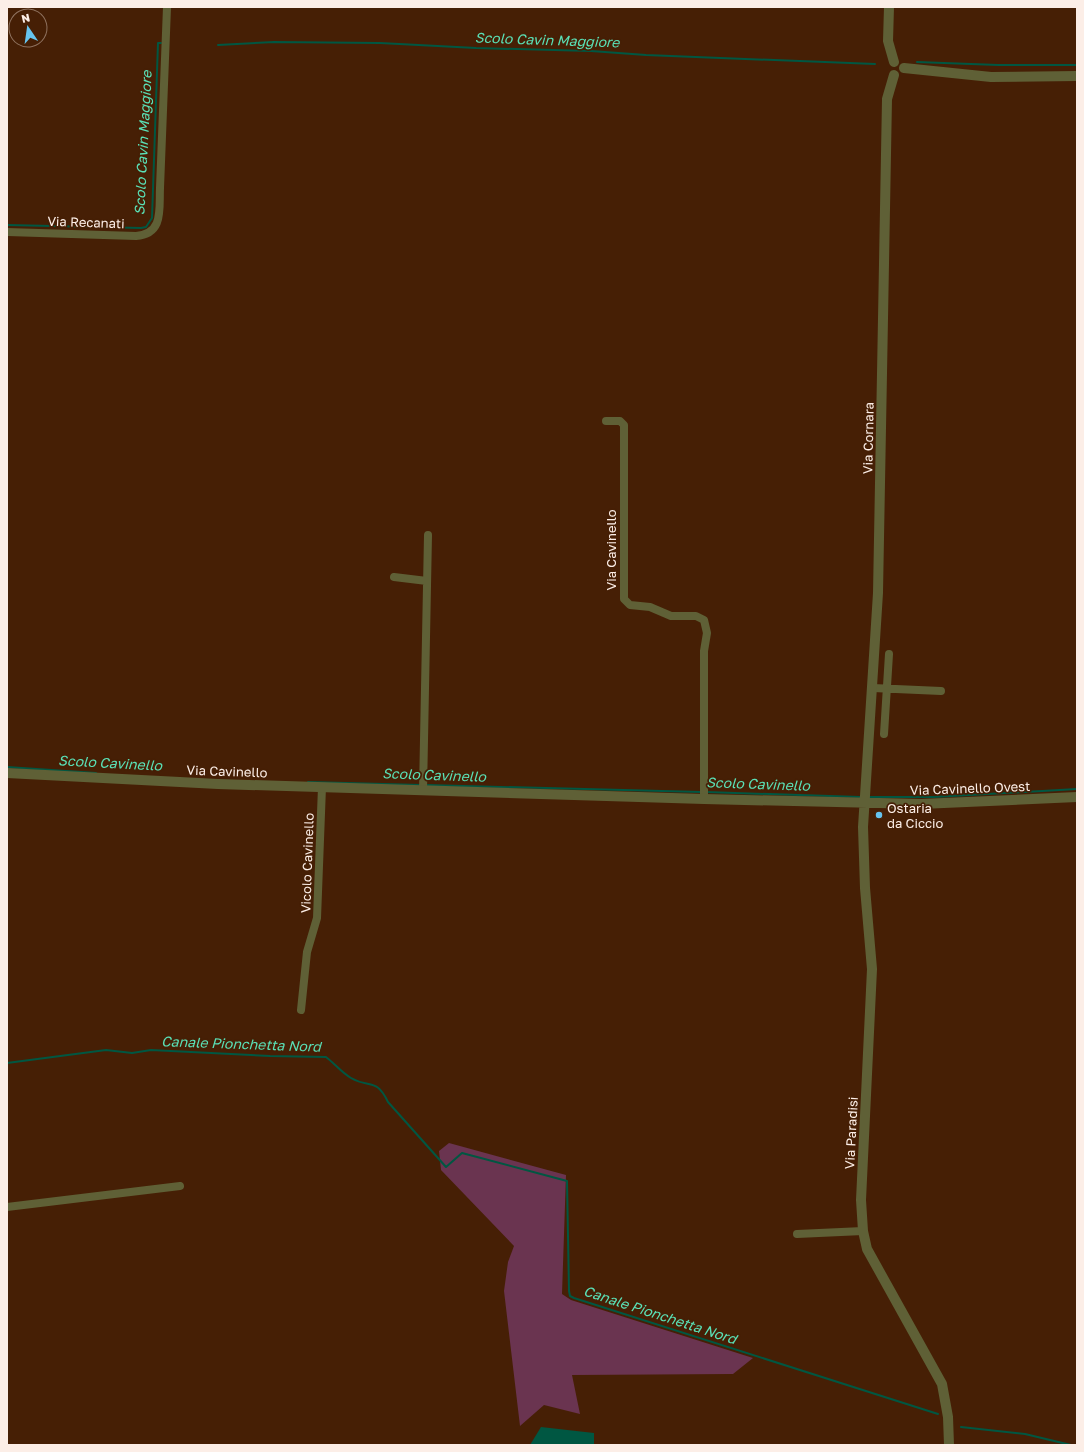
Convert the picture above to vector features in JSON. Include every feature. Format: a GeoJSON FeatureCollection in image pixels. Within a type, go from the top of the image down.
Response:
{"type":"FeatureCollection","features":[{"type":"Feature","properties":{"kind":"street","name":"Via Recanati"},"geometry":{"type":"LineString","coordinates":[[7,232],[136,236],[150,233],[156,226],[159,216],[167,7]]}},
{"type":"Feature","properties":{"kind":"street"},"geometry":{"type":"LineString","coordinates":[[890,7],[888,41],[894,62],[890,69],[894,75],[901,75],[904,68]]}},
{"type":"Feature","properties":{"kind":"street"},"geometry":{"type":"LineString","coordinates":[[894,62],[900,62],[904,68]]}},
{"type":"Feature","properties":{"kind":"street"},"geometry":{"type":"LineString","coordinates":[[904,68],[991,77],[1077,76]]}},
{"type":"Feature","properties":{"kind":"street","name":"Via Cornara"},"geometry":{"type":"LineString","coordinates":[[864,802],[874,688],[878,593],[887,99],[894,75]]}},
{"type":"Feature","properties":{"kind":"street","name":"Via Cavinello"},"geometry":{"type":"LineString","coordinates":[[606,421],[620,421],[624,425],[624,599],[630,605],[650,607],[671,616],[696,616],[704,620],[707,634],[704,651],[704,795]]}},
{"type":"Feature","properties":{"kind":"street"},"geometry":{"type":"LineString","coordinates":[[423,786],[428,535]]}},
{"type":"Feature","properties":{"kind":"street"},"geometry":{"type":"LineString","coordinates":[[394,577],[427,581]]}},
{"type":"Feature","properties":{"kind":"street"},"geometry":{"type":"LineString","coordinates":[[884,734],[889,654]]}},
{"type":"Feature","properties":{"kind":"street"},"geometry":{"type":"LineString","coordinates":[[874,688],[940,691]]}},
{"type":"Feature","properties":{"kind":"street","name":"Via Cavinello"},"geometry":{"type":"LineString","coordinates":[[7,773],[218,784],[322,787],[423,786],[864,802]]}},
{"type":"Feature","properties":{"kind":"street","name":"Vicolo Cavinello"},"geometry":{"type":"LineString","coordinates":[[301,1010],[308,952],[317,918],[322,787]]}},
{"type":"Feature","properties":{"kind":"street","name":"Via Cavinello Ovest"},"geometry":{"type":"LineString","coordinates":[[864,802],[958,803],[1077,797]]}},
{"type":"Feature","properties":{"kind":"street","name":"Via Paradisi"},"geometry":{"type":"LineString","coordinates":[[864,802],[864,861],[872,969],[861,1200],[863,1231],[867,1249],[874,1265],[935,1369],[942,1384],[948,1417],[949,1445]]}},
{"type":"Feature","properties":{"kind":"street"},"geometry":{"type":"LineString","coordinates":[[7,1207],[180,1186]]}},
{"type":"Feature","properties":{"kind":"street"},"geometry":{"type":"LineString","coordinates":[[796,1234],[863,1231]]}},
{"type":"Feature","properties":{"kind":"shaded area"},"geometry":{"type":"Polygon","coordinates":[[[449,1143],[566,1175],[562,1294],[571,1300],[753,1358],[733,1374],[572,1375],[580,1414],[544,1405],[520,1426],[504,1291],[508,1262],[514,1246],[441,1170],[439,1151],[449,1143]]]}},
{"type":"Feature","properties":{"kind":"shaded area"},"geometry":{"type":"Polygon","coordinates":[[[541,1427],[594,1433],[594,1445],[530,1445],[541,1427]]]}},
{"type":"Feature","properties":{"kind":"waterway","name":"Scolo Cavin Maggiore"},"geometry":{"type":"LineString","coordinates":[[218,45],[274,42],[380,43],[875,64]]}},
{"type":"Feature","properties":{"kind":"waterway","name":"Scolo Cavin Maggiore"},"geometry":{"type":"LineString","coordinates":[[7,225],[146,227],[152,218],[158,43],[161,43]]}},
{"type":"Feature","properties":{"kind":"waterway","name":"Scolo Cavin Maggiore"},"geometry":{"type":"LineString","coordinates":[[917,62],[998,65],[1077,65]]}},
{"type":"Feature","properties":{"kind":"waterway","name":"Scolo Cavinello"},"geometry":{"type":"LineString","coordinates":[[7,767],[96,773]]}},
{"type":"Feature","properties":{"kind":"waterway","name":"Scolo Cavinello"},"geometry":{"type":"LineString","coordinates":[[308,782],[421,785]]}},
{"type":"Feature","properties":{"kind":"waterway","name":"Scolo Cavinello"},"geometry":{"type":"LineString","coordinates":[[426,785],[701,792]]}},
{"type":"Feature","properties":{"kind":"waterway","name":"Scolo Cavinello"},"geometry":{"type":"LineString","coordinates":[[869,797],[934,797],[1077,789]]}},
{"type":"Feature","properties":{"kind":"waterway","name":"Scolo Cavinello"},"geometry":{"type":"LineString","coordinates":[[706,792],[860,797]]}},
{"type":"Feature","properties":{"kind":"waterway","name":"Canale Pionchetta Nord"},"geometry":{"type":"LineString","coordinates":[[7,1063],[106,1050],[132,1053],[151,1050],[270,1056],[326,1057],[351,1078],[376,1086],[380,1089],[388,1102],[446,1167],[462,1153],[567,1181],[570,1296],[938,1414]]}},
{"type":"Feature","properties":{"kind":"waterway","name":"Canale Pionchetta Nord"},"geometry":{"type":"LineString","coordinates":[[961,1427],[1025,1434],[1071,1445]]}},
{"type":"Feature","properties":{"kind":"place","name":"Ostaria da Ciccio"},"geometry":{"type":"Point","coordinates":[879,815]}}]}
